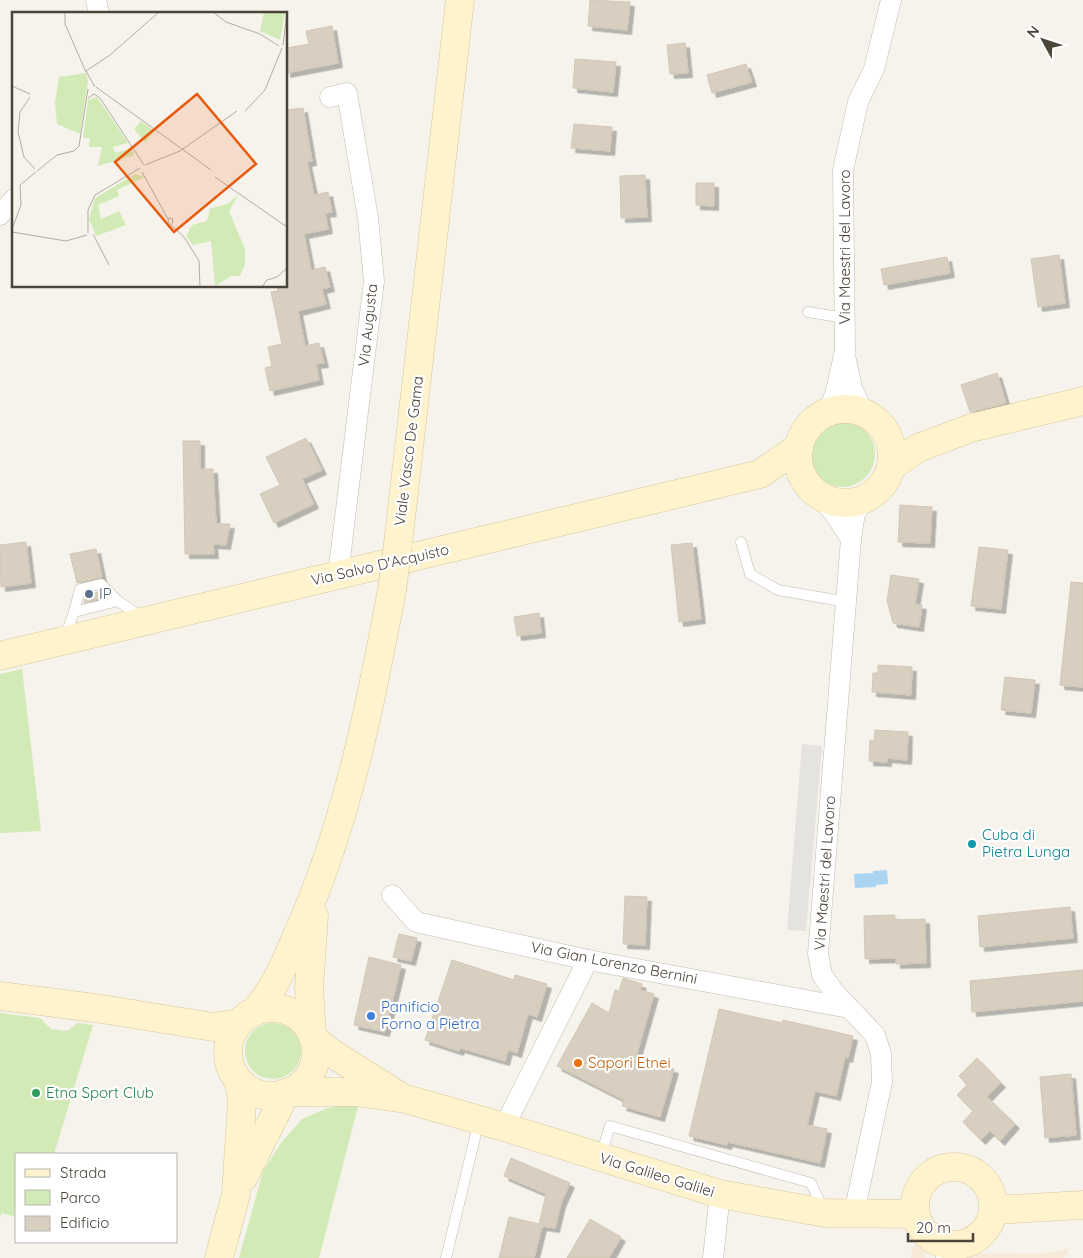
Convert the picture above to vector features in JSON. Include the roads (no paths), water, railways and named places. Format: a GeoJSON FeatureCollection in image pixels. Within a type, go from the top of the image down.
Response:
{"type":"FeatureCollection","features":[{"type":"Feature","properties":{"kind":"main road","name":"Viale Vasco De Gama"},"geometry":{"type":"LineString","coordinates":[[316,895],[354,774],[372,701],[392,590],[460,0]]}},
{"type":"Feature","properties":{"kind":"main road"},"geometry":{"type":"LineString","coordinates":[[890,467],[918,448],[971,428],[1083,401]]}},
{"type":"Feature","properties":{"kind":"main road"},"geometry":{"type":"LineString","coordinates":[[812,489],[801,473],[798,460],[799,447],[811,423],[827,412],[845,409],[896,431],[971,428]]}},
{"type":"Feature","properties":{"kind":"main road"},"geometry":{"type":"LineString","coordinates":[[760,474],[812,489],[828,500],[854,502],[867,497],[878,489],[886,479],[892,454],[890,440],[873,420]]}},
{"type":"Feature","properties":{"kind":"main road"},"geometry":{"type":"LineString","coordinates":[[760,474],[799,447]]}},
{"type":"Feature","properties":{"kind":"main road","name":"Via Salvo D'Acquisto"},"geometry":{"type":"LineString","coordinates":[[0,656],[760,474]]}},
{"type":"Feature","properties":{"kind":"main road"},"geometry":{"type":"LineString","coordinates":[[236,1194],[242,1102],[229,1042],[233,1032],[266,999],[279,977],[316,895]]}},
{"type":"Feature","properties":{"kind":"main road"},"geometry":{"type":"LineString","coordinates":[[316,895],[309,988],[312,1036],[330,1052],[406,1099]]}},
{"type":"Feature","properties":{"kind":"main road"},"geometry":{"type":"LineString","coordinates":[[0,996],[102,1009],[213,1027],[247,1017],[265,1009],[277,1009],[288,1011],[306,1025],[315,1046],[312,1068],[307,1078],[299,1086],[287,1093],[258,1145],[236,1194],[220,1258]]}},
{"type":"Feature","properties":{"kind":"main road"},"geometry":{"type":"LineString","coordinates":[[147,1017],[205,1040],[247,1089],[257,1093],[267,1096],[287,1093],[355,1092],[406,1099]]}},
{"type":"Feature","properties":{"kind":"main road","name":"Via Galileo Galilei"},"geometry":{"type":"LineString","coordinates":[[406,1099],[720,1194],[825,1213],[915,1214]]}},
{"type":"Feature","properties":{"kind":"main road"},"geometry":{"type":"LineString","coordinates":[[952,1166],[965,1168],[977,1174],[987,1184],[992,1196],[993,1210],[988,1226],[976,1238],[943,1251],[918,1224],[914,1200],[919,1187],[927,1176],[938,1169],[952,1166]]}},
{"type":"Feature","properties":{"kind":"main road"},"geometry":{"type":"LineString","coordinates":[[993,1210],[1083,1205]]}},
{"type":"Feature","properties":{"kind":"street","name":"Via Maestri del Lavoro"},"geometry":{"type":"LineString","coordinates":[[844,351],[843,170],[858,102],[874,69],[891,0]]}},
{"type":"Feature","properties":{"kind":"street","name":"Via Augusta"},"geometry":{"type":"LineString","coordinates":[[330,97],[347,93],[368,218],[374,281],[338,575]]}},
{"type":"Feature","properties":{"kind":"street"},"geometry":{"type":"LineString","coordinates":[[0,215],[12,201]]}},
{"type":"Feature","properties":{"kind":"street"},"geometry":{"type":"LineString","coordinates":[[827,412],[835,395],[844,351]]}},
{"type":"Feature","properties":{"kind":"street"},"geometry":{"type":"LineString","coordinates":[[844,351],[852,388],[873,420]]}},
{"type":"Feature","properties":{"kind":"street"},"geometry":{"type":"LineString","coordinates":[[812,489],[833,512],[850,539]]}},
{"type":"Feature","properties":{"kind":"street","name":"Via Maestri del Lavoro"},"geometry":{"type":"LineString","coordinates":[[854,1213],[882,1082],[881,1054],[875,1035],[834,992],[822,975],[818,954],[847,602],[850,539],[855,513],[867,497]]}},
{"type":"Feature","properties":{"kind":"street","name":"Via Gian Lorenzo Bernini"},"geometry":{"type":"LineString","coordinates":[[392,895],[416,922],[588,960],[849,1008]]}},
{"type":"Feature","properties":{"kind":"street"},"geometry":{"type":"LineString","coordinates":[[491,1124],[588,960]]}},
{"type":"Feature","properties":{"kind":"street"},"geometry":{"type":"LineString","coordinates":[[713,1258],[720,1194]]}},
{"type":"Feature","properties":{"kind":"lane"},"geometry":{"type":"LineString","coordinates":[[808,312],[845,318]]}},
{"type":"Feature","properties":{"kind":"lane"},"geometry":{"type":"LineString","coordinates":[[741,542],[750,574],[778,590],[847,602]]}},
{"type":"Feature","properties":{"kind":"lane"},"geometry":{"type":"LineString","coordinates":[[63,642],[80,589],[101,584],[118,601],[148,622]]}},
{"type":"Feature","properties":{"kind":"lane"},"geometry":{"type":"LineString","coordinates":[[74,612],[118,601]]}},
{"type":"Feature","properties":{"kind":"lane"},"geometry":{"type":"LineString","coordinates":[[446,1258],[491,1124]]}},
{"type":"Feature","properties":{"kind":"lane"},"geometry":{"type":"LineString","coordinates":[[600,1157],[610,1126],[811,1183],[825,1213]]}},
{"type":"Feature","properties":{"kind":"water"},"geometry":{"type":"Polygon","coordinates":[[[887,870],[888,884],[876,885],[876,887],[855,888],[854,874],[887,870]]]}},
{"type":"Feature","properties":{"kind":"place","name":"IP"},"geometry":{"type":"Point","coordinates":[89,594]}},
{"type":"Feature","properties":{"kind":"place","name":"Cuba di Pietra Lunga"},"geometry":{"type":"Point","coordinates":[972,844]}},
{"type":"Feature","properties":{"kind":"place","name":"Panificio Forno a Pietra"},"geometry":{"type":"Point","coordinates":[371,1016]}},
{"type":"Feature","properties":{"kind":"place","name":"Sapori Etnei"},"geometry":{"type":"Point","coordinates":[578,1063]}},
{"type":"Feature","properties":{"kind":"place","name":"Etna Sport Club"},"geometry":{"type":"Point","coordinates":[36,1093]}}]}
